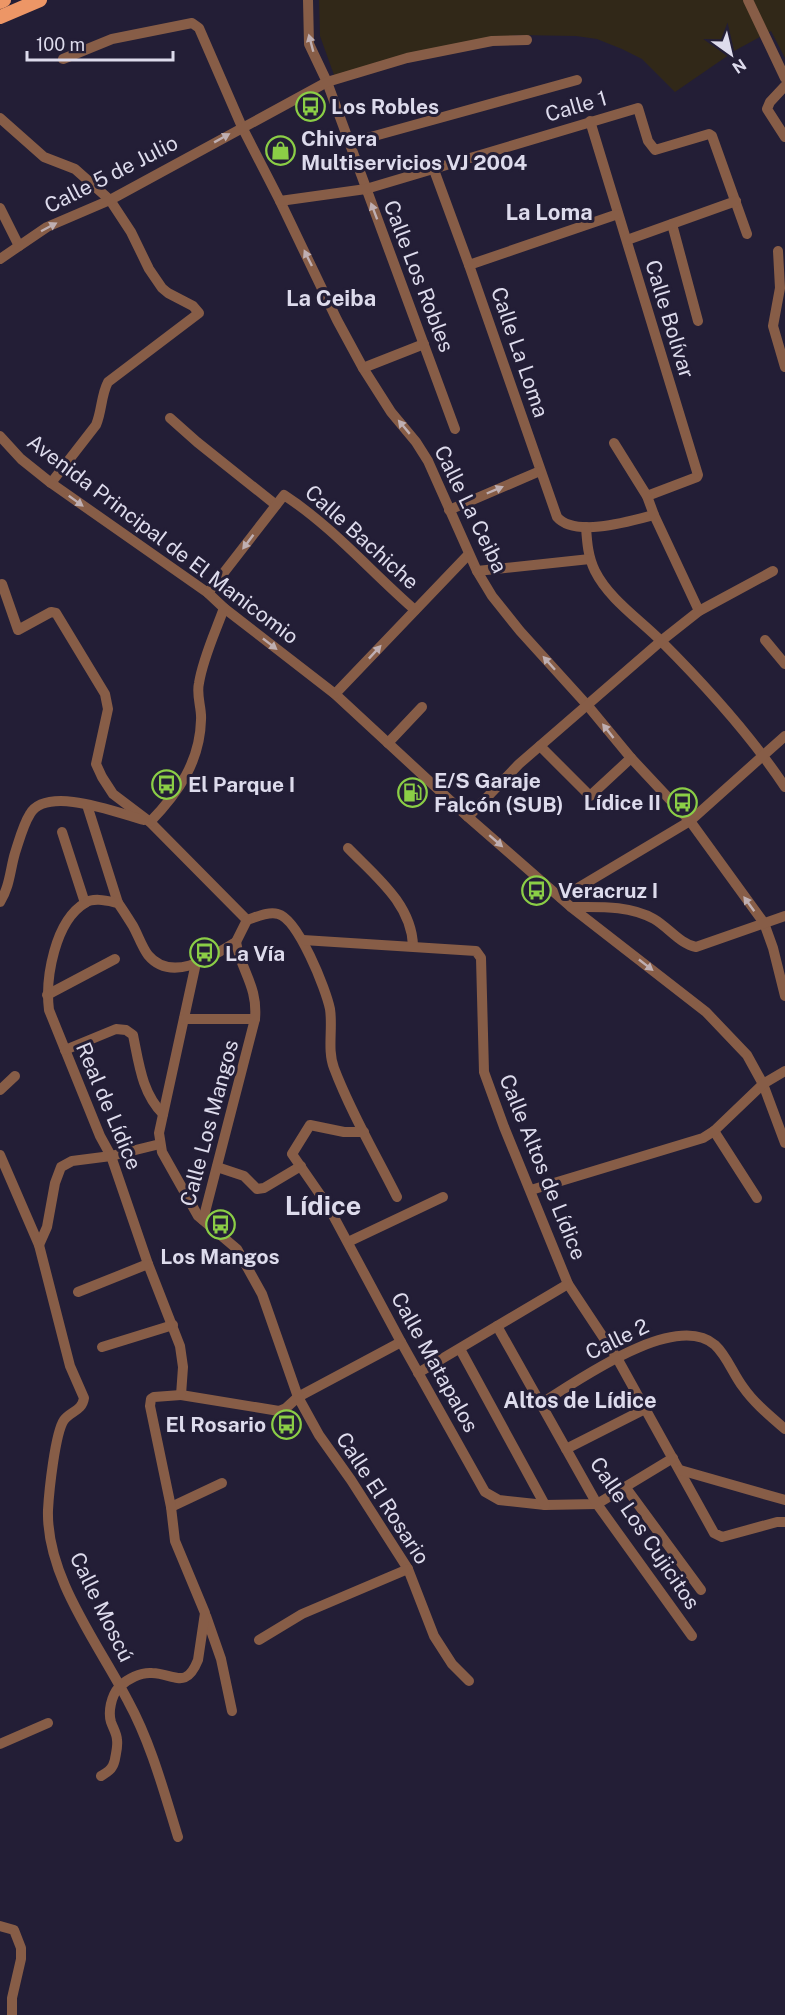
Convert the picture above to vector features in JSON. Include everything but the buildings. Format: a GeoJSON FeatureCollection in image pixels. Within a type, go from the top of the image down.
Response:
{"type":"FeatureCollection","features":[{"type":"Feature","properties":{"kind":"main road"},"geometry":{"type":"LineString","coordinates":[[0,17],[40,0]]}},
{"type":"Feature","properties":{"kind":"street","name":"Calle Los Robles"},"geometry":{"type":"LineString","coordinates":[[308,0],[309,44],[327,82],[455,429]]}},
{"type":"Feature","properties":{"kind":"street"},"geometry":{"type":"LineString","coordinates":[[748,0],[785,78]]}},
{"type":"Feature","properties":{"kind":"street","name":"Calle La Ceiba"},"geometry":{"type":"LineString","coordinates":[[63,59],[112,39],[192,23],[197,25],[203,33],[242,127],[337,320],[363,368],[391,412],[416,442],[428,461],[468,555],[492,596],[631,758],[690,821],[764,923],[785,996]]}},
{"type":"Feature","properties":{"kind":"street","name":"Calle 5 de Julio"},"geometry":{"type":"LineString","coordinates":[[0,259],[47,227],[110,200],[327,82],[407,58],[492,41],[527,40]]}},
{"type":"Feature","properties":{"kind":"street"},"geometry":{"type":"LineString","coordinates":[[349,142],[577,80]]}},
{"type":"Feature","properties":{"kind":"street"},"geometry":{"type":"LineString","coordinates":[[785,86],[767,107],[785,137]]}},
{"type":"Feature","properties":{"kind":"street","name":"Calle 1"},"geometry":{"type":"LineString","coordinates":[[280,201],[366,189],[638,108],[648,141],[655,150],[711,135],[736,201]]}},
{"type":"Feature","properties":{"kind":"street"},"geometry":{"type":"LineString","coordinates":[[0,118],[44,157],[75,169],[110,200],[131,232],[149,269],[162,288],[168,294],[199,311],[199,315],[108,382],[104,389],[101,414],[96,424],[51,483]]}},
{"type":"Feature","properties":{"kind":"street","name":"Calle Bolívar"},"geometry":{"type":"LineString","coordinates":[[590,122],[698,475],[647,496]]}},
{"type":"Feature","properties":{"kind":"street","name":"Calle La Loma"},"geometry":{"type":"LineString","coordinates":[[434,170],[557,517],[565,524],[585,527],[608,526],[654,515]]}},
{"type":"Feature","properties":{"kind":"street"},"geometry":{"type":"LineString","coordinates":[[627,240],[736,201],[747,234]]}},
{"type":"Feature","properties":{"kind":"street"},"geometry":{"type":"LineString","coordinates":[[0,208],[20,246]]}},
{"type":"Feature","properties":{"kind":"street"},"geometry":{"type":"LineString","coordinates":[[469,265],[618,213]]}},
{"type":"Feature","properties":{"kind":"street"},"geometry":{"type":"LineString","coordinates":[[672,224],[698,321]]}},
{"type":"Feature","properties":{"kind":"street"},"geometry":{"type":"LineString","coordinates":[[778,251],[780,288],[773,326],[785,367]]}},
{"type":"Feature","properties":{"kind":"street"},"geometry":{"type":"LineString","coordinates":[[363,368],[424,344]]}},
{"type":"Feature","properties":{"kind":"street"},"geometry":{"type":"LineString","coordinates":[[170,418],[276,504],[208,593]]}},
{"type":"Feature","properties":{"kind":"street","name":"Avenida Principal de El Manicomio"},"geometry":{"type":"LineString","coordinates":[[0,436],[21,459],[51,483],[208,593],[335,694],[468,817],[571,907],[706,1012],[747,1055],[763,1084],[785,1143]]}},
{"type":"Feature","properties":{"kind":"street"},"geometry":{"type":"LineString","coordinates":[[614,443],[647,496],[699,611]]}},
{"type":"Feature","properties":{"kind":"street"},"geometry":{"type":"LineString","coordinates":[[450,510],[540,471]]}},
{"type":"Feature","properties":{"kind":"street","name":"Calle Bachiche"},"geometry":{"type":"LineString","coordinates":[[276,504],[283,495],[333,532],[383,583],[415,610]]}},
{"type":"Feature","properties":{"kind":"street"},"geometry":{"type":"LineString","coordinates":[[585,527],[590,559],[607,589],[711,694],[764,755],[785,787]]}},
{"type":"Feature","properties":{"kind":"street"},"geometry":{"type":"LineString","coordinates":[[335,694],[468,555]]}},
{"type":"Feature","properties":{"kind":"street"},"geometry":{"type":"LineString","coordinates":[[477,571],[590,559]]}},
{"type":"Feature","properties":{"kind":"street"},"geometry":{"type":"LineString","coordinates":[[468,817],[519,764],[661,641],[699,611],[773,571]]}},
{"type":"Feature","properties":{"kind":"street"},"geometry":{"type":"LineString","coordinates":[[2,584],[18,630],[51,612],[56,613],[105,694],[108,709],[96,764],[113,794],[150,822],[247,920]]}},
{"type":"Feature","properties":{"kind":"street"},"geometry":{"type":"LineString","coordinates":[[150,822],[177,791],[188,774],[195,756],[202,718],[198,686],[204,662],[224,608]]}},
{"type":"Feature","properties":{"kind":"street"},"geometry":{"type":"LineString","coordinates":[[765,640],[785,664]]}},
{"type":"Feature","properties":{"kind":"street"},"geometry":{"type":"LineString","coordinates":[[388,743],[422,707]]}},
{"type":"Feature","properties":{"kind":"street"},"geometry":{"type":"LineString","coordinates":[[561,898],[690,821],[785,735]]}},
{"type":"Feature","properties":{"kind":"street"},"geometry":{"type":"LineString","coordinates":[[540,746],[590,796],[631,758]]}},
{"type":"Feature","properties":{"kind":"street"},"geometry":{"type":"LineString","coordinates":[[0,902],[11,879],[15,855],[30,812],[47,801],[61,800],[87,805],[150,822]]}},
{"type":"Feature","properties":{"kind":"street"},"geometry":{"type":"LineString","coordinates":[[87,805],[118,903],[151,958],[158,962],[177,968],[196,963],[236,942],[247,920],[269,913],[287,918],[303,940],[330,1010],[334,1067],[397,1197]]}},
{"type":"Feature","properties":{"kind":"street"},"geometry":{"type":"LineString","coordinates":[[62,832],[85,903],[95,900],[118,903]]}},
{"type":"Feature","properties":{"kind":"street"},"geometry":{"type":"LineString","coordinates":[[348,848],[393,894],[413,930],[413,946]]}},
{"type":"Feature","properties":{"kind":"street","name":"Real de Lídice"},"geometry":{"type":"LineString","coordinates":[[85,903],[67,921],[57,941],[47,995],[49,1010],[100,1136],[111,1156],[148,1264],[180,1346],[183,1367],[181,1395]]}},
{"type":"Feature","properties":{"kind":"street"},"geometry":{"type":"LineString","coordinates":[[571,907],[614,907],[641,912],[656,920],[687,944],[696,947],[785,915]]}},
{"type":"Feature","properties":{"kind":"street","name":"Calle Altos de Lídice"},"geometry":{"type":"LineString","coordinates":[[303,940],[476,951],[480,956],[484,1072],[568,1284],[617,1358],[714,1533],[722,1537],[777,1522],[785,1522]]}},
{"type":"Feature","properties":{"kind":"street","name":"Calle Los Mangos"},"geometry":{"type":"LineString","coordinates":[[236,942],[239,957],[251,980],[256,1007],[255,1019],[203,1220],[237,1249],[262,1294],[298,1397]]}},
{"type":"Feature","properties":{"kind":"street"},"geometry":{"type":"LineString","coordinates":[[47,995],[115,959]]}},
{"type":"Feature","properties":{"kind":"street"},"geometry":{"type":"LineString","coordinates":[[196,963],[159,1133],[162,1152],[198,1216],[203,1220]]}},
{"type":"Feature","properties":{"kind":"street"},"geometry":{"type":"LineString","coordinates":[[184,1019],[255,1019]]}},
{"type":"Feature","properties":{"kind":"street"},"geometry":{"type":"LineString","coordinates":[[64,1050],[116,1029],[126,1030],[133,1035],[147,1093],[163,1114]]}},
{"type":"Feature","properties":{"kind":"street"},"geometry":{"type":"LineString","coordinates":[[531,1190],[703,1138],[714,1131],[763,1084],[785,1071]]}},
{"type":"Feature","properties":{"kind":"street"},"geometry":{"type":"LineString","coordinates":[[0,1090],[15,1076]]}},
{"type":"Feature","properties":{"kind":"street","name":"Calle Matapalos"},"geometry":{"type":"LineString","coordinates":[[364,1132],[344,1132],[308,1125],[292,1153],[328,1206],[485,1492],[499,1500],[545,1505],[597,1504],[673,1458]]}},
{"type":"Feature","properties":{"kind":"street"},"geometry":{"type":"LineString","coordinates":[[714,1131],[758,1198]]}},
{"type":"Feature","properties":{"kind":"street"},"geometry":{"type":"LineString","coordinates":[[39,1245],[47,1227],[54,1183],[61,1167],[72,1161],[111,1156],[160,1144]]}},
{"type":"Feature","properties":{"kind":"street","name":"Calle Moscú"},"geometry":{"type":"LineString","coordinates":[[0,1155],[39,1245],[70,1366],[84,1398],[79,1409],[65,1419],[58,1434],[48,1510],[51,1540],[58,1566],[71,1598],[120,1686],[145,1737],[178,1838]]}},
{"type":"Feature","properties":{"kind":"street"},"geometry":{"type":"LineString","coordinates":[[217,1167],[244,1176],[257,1189],[264,1188],[301,1166]]}},
{"type":"Feature","properties":{"kind":"street"},"geometry":{"type":"LineString","coordinates":[[348,1242],[442,1197]]}},
{"type":"Feature","properties":{"kind":"street"},"geometry":{"type":"LineString","coordinates":[[78,1292],[148,1264]]}},
{"type":"Feature","properties":{"kind":"street"},"geometry":{"type":"LineString","coordinates":[[418,1373],[568,1284]]}},
{"type":"Feature","properties":{"kind":"street"},"geometry":{"type":"LineString","coordinates":[[102,1347],[172,1325]]}},
{"type":"Feature","properties":{"kind":"street","name":"Calle Los Cujicitos"},"geometry":{"type":"LineString","coordinates":[[496,1326],[597,1504],[692,1636]]}},
{"type":"Feature","properties":{"kind":"street","name":"Calle 2"},"geometry":{"type":"LineString","coordinates":[[540,1404],[617,1358],[660,1339],[687,1336],[708,1341],[717,1347],[748,1395],[785,1430]]}},
{"type":"Feature","properties":{"kind":"street"},"geometry":{"type":"LineString","coordinates":[[232,1711],[221,1659],[175,1540],[171,1507],[150,1402],[154,1397],[181,1395],[279,1411],[298,1397],[401,1342]]}},
{"type":"Feature","properties":{"kind":"street"},"geometry":{"type":"LineString","coordinates":[[460,1349],[545,1505]]}},
{"type":"Feature","properties":{"kind":"street","name":"Calle El Rosario"},"geometry":{"type":"LineString","coordinates":[[298,1397],[319,1435],[408,1569],[434,1636],[452,1664],[469,1681]]}},
{"type":"Feature","properties":{"kind":"street"},"geometry":{"type":"LineString","coordinates":[[566,1449],[645,1409]]}},
{"type":"Feature","properties":{"kind":"street"},"geometry":{"type":"LineString","coordinates":[[680,1470],[785,1500]]}},
{"type":"Feature","properties":{"kind":"street"},"geometry":{"type":"LineString","coordinates":[[171,1507],[222,1483]]}},
{"type":"Feature","properties":{"kind":"street"},"geometry":{"type":"LineString","coordinates":[[626,1488],[701,1590]]}},
{"type":"Feature","properties":{"kind":"street"},"geometry":{"type":"LineString","coordinates":[[260,1640],[302,1614],[408,1569]]}},
{"type":"Feature","properties":{"kind":"street"},"geometry":{"type":"LineString","coordinates":[[101,1776],[113,1767],[116,1753],[117,1739],[110,1720],[115,1692],[137,1675],[154,1673],[178,1680],[191,1674],[198,1660],[205,1613]]}},
{"type":"Feature","properties":{"kind":"street"},"geometry":{"type":"LineString","coordinates":[[0,1744],[48,1723]]}},
{"type":"Feature","properties":{"kind":"street"},"geometry":{"type":"LineString","coordinates":[[0,1926],[14,1930],[21,1948],[21,1959],[12,1998],[12,2015]]}},
{"type":"Feature","properties":{"kind":"shaded area"},"geometry":{"type":"Polygon","coordinates":[[[319,0],[785,0],[785,58],[771,31],[736,50],[675,92],[642,59],[597,39],[576,36],[516,35],[334,75],[320,36],[319,0]]]}},
{"type":"Feature","properties":{"kind":"place","name":"Los Robles"},"geometry":{"type":"Point","coordinates":[310,106]}},
{"type":"Feature","properties":{"kind":"place","name":"Chivera Multiservicios VJ 2004"},"geometry":{"type":"Point","coordinates":[280,150]}},
{"type":"Feature","properties":{"kind":"place","name":"El Parque I"},"geometry":{"type":"Point","coordinates":[167,784]}},
{"type":"Feature","properties":{"kind":"place","name":"E/S Garaje Falcón (SUB)"},"geometry":{"type":"Point","coordinates":[413,792]}},
{"type":"Feature","properties":{"kind":"place","name":"Lídice II"},"geometry":{"type":"Point","coordinates":[682,802]}},
{"type":"Feature","properties":{"kind":"place","name":"Veracruz I"},"geometry":{"type":"Point","coordinates":[537,890]}},
{"type":"Feature","properties":{"kind":"place","name":"La Vía"},"geometry":{"type":"Point","coordinates":[204,953]}},
{"type":"Feature","properties":{"kind":"place","name":"Los Mangos"},"geometry":{"type":"Point","coordinates":[220,1225]}},
{"type":"Feature","properties":{"kind":"place","name":"El Rosario"},"geometry":{"type":"Point","coordinates":[287,1424]}},
{"type":"Feature","properties":{"kind":"district","name":"La Loma"},"geometry":{"type":"Point","coordinates":[549,212]}},
{"type":"Feature","properties":{"kind":"district","name":"La Ceiba"},"geometry":{"type":"Point","coordinates":[331,298]}},
{"type":"Feature","properties":{"kind":"district","name":"Lídice"},"geometry":{"type":"Point","coordinates":[323,1205]}},
{"type":"Feature","properties":{"kind":"district","name":"Altos de Lídice"},"geometry":{"type":"Point","coordinates":[580,1400]}}]}
